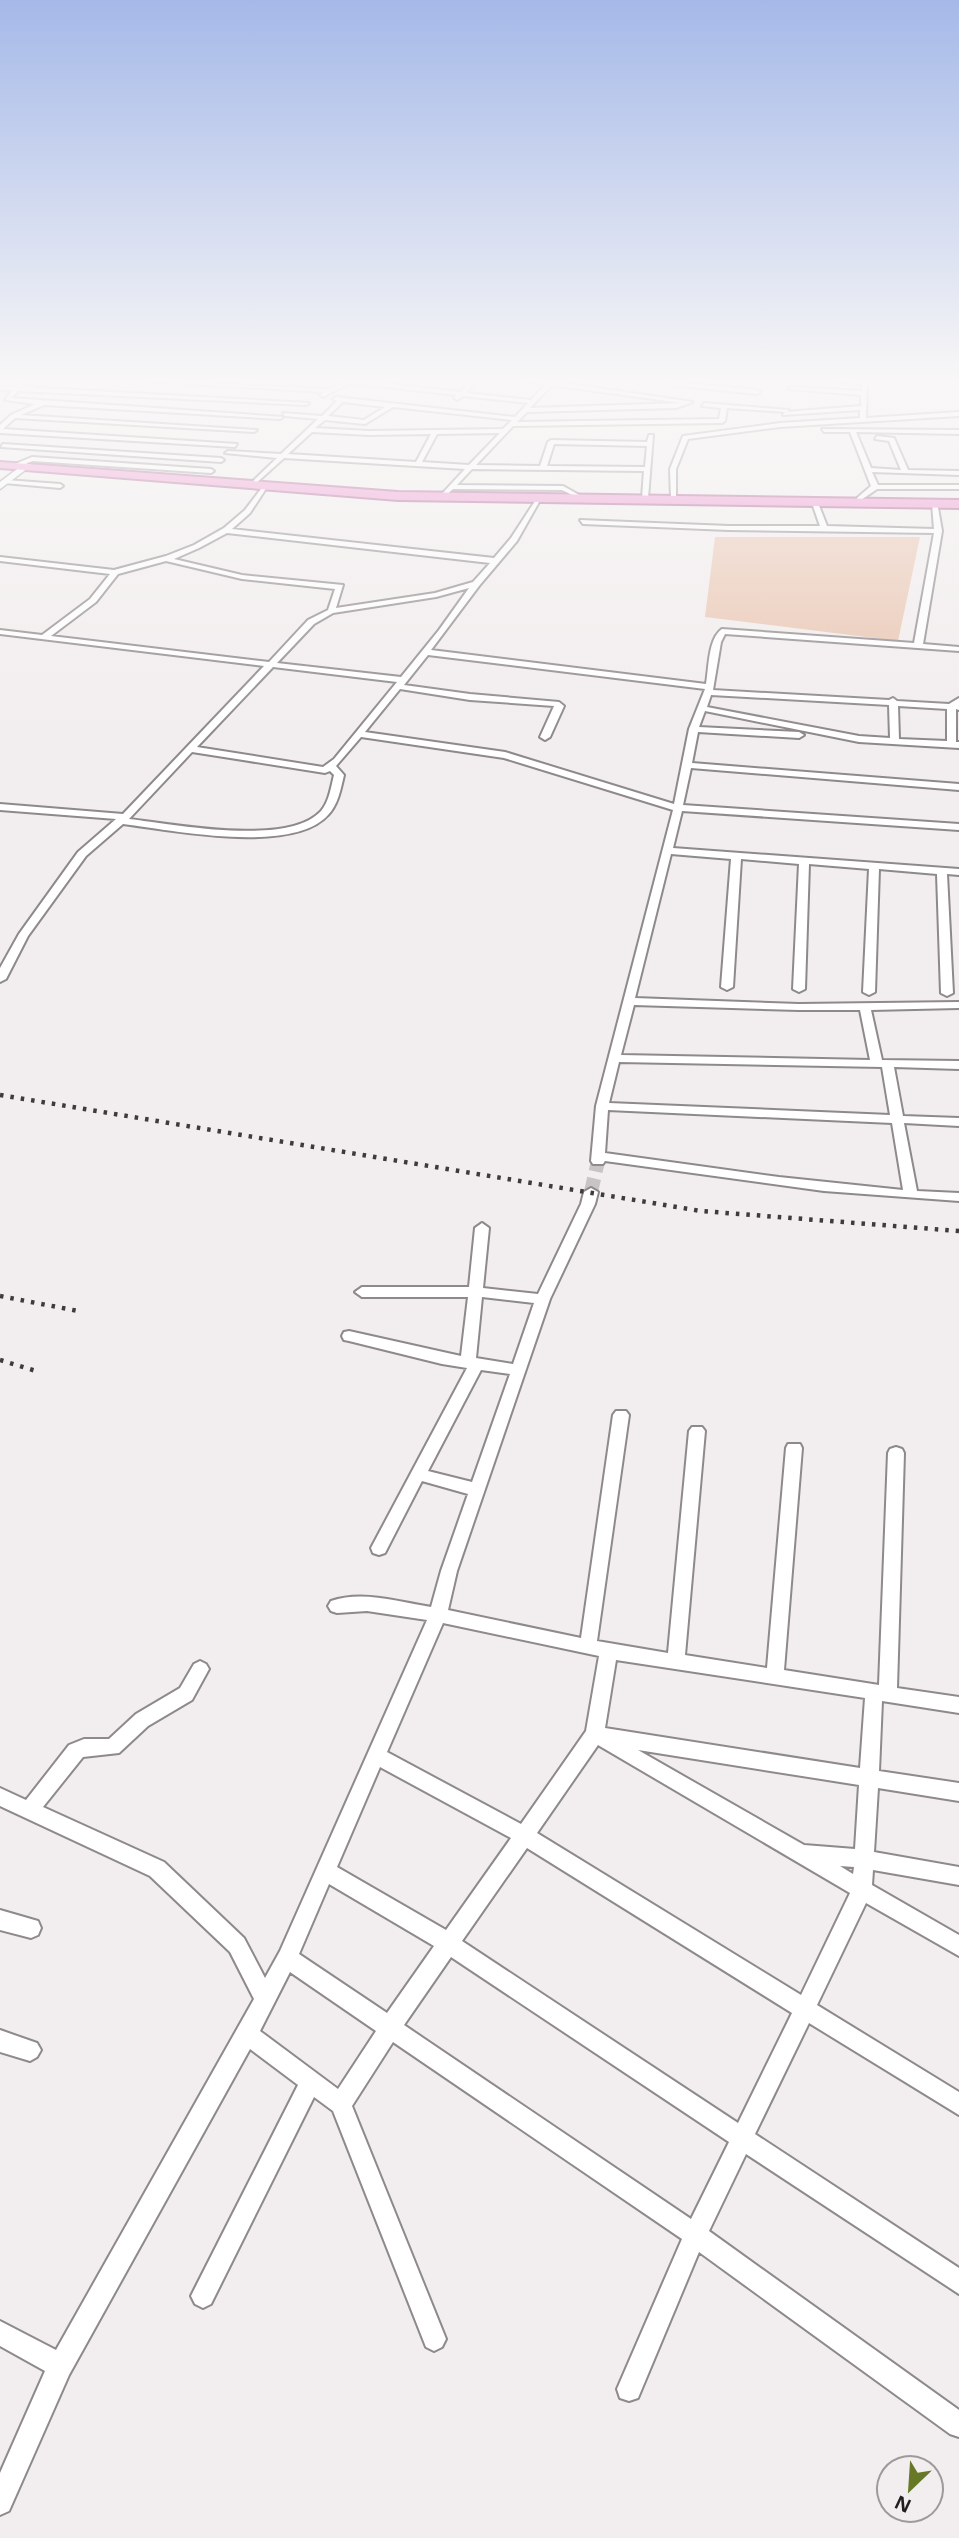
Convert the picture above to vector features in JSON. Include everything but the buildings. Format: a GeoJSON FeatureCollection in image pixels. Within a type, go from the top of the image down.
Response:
{"type":"FeatureCollection","features":[{"type":"Feature","properties":{"kind":"highway"},"geometry":{"type":"LineString","coordinates":[[511,496],[815,503],[959,503]]}},
{"type":"Feature","properties":{"kind":"highway"},"geometry":{"type":"LineString","coordinates":[[540,498],[570,496]]}},
{"type":"Feature","properties":{"kind":"highway"},"geometry":{"type":"LineString","coordinates":[[593,496],[859,499],[959,503]]}},
{"type":"Feature","properties":{"kind":"street"},"geometry":{"type":"LineString","coordinates":[[0,559],[115,572],[138,563],[166,559],[199,546],[240,520],[260,496]]}},
{"type":"Feature","properties":{"kind":"street"},"geometry":{"type":"LineString","coordinates":[[859,499],[862,496]]}},
{"type":"Feature","properties":{"kind":"street"},"geometry":{"type":"LineString","coordinates":[[191,749],[325,769],[330,766],[425,652],[475,584],[496,561],[540,498]]}},
{"type":"Feature","properties":{"kind":"street"},"geometry":{"type":"LineString","coordinates":[[815,503],[824,528]]}},
{"type":"Feature","properties":{"kind":"street"},"geometry":{"type":"LineString","coordinates":[[918,646],[938,531],[934,503]]}},
{"type":"Feature","properties":{"kind":"street"},"geometry":{"type":"LineString","coordinates":[[583,522],[729,528],[938,531]]}},
{"type":"Feature","properties":{"kind":"street"},"geometry":{"type":"LineString","coordinates":[[224,530],[496,561]]}},
{"type":"Feature","properties":{"kind":"street"},"geometry":{"type":"LineString","coordinates":[[166,559],[242,577],[340,587],[331,611]]}},
{"type":"Feature","properties":{"kind":"street"},"geometry":{"type":"LineString","coordinates":[[44,637],[89,604],[108,586],[115,572]]}},
{"type":"Feature","properties":{"kind":"street"},"geometry":{"type":"LineString","coordinates":[[0,979],[23,936],[82,854],[123,819],[311,622],[331,611],[436,596],[475,584]]}},
{"type":"Feature","properties":{"kind":"street"},"geometry":{"type":"LineString","coordinates":[[959,649],[722,631],[717,642],[709,690],[694,729],[678,808],[602,1106],[599,1159],[911,1195],[959,1197]]}},
{"type":"Feature","properties":{"kind":"street"},"geometry":{"type":"LineString","coordinates":[[0,632],[270,665],[399,683],[470,697],[556,704],[560,706],[545,737]]}},
{"type":"Feature","properties":{"kind":"street"},"geometry":{"type":"LineString","coordinates":[[425,652],[709,690],[957,705],[955,745],[694,729]]}},
{"type":"Feature","properties":{"kind":"street"},"geometry":{"type":"LineString","coordinates":[[893,701],[895,741]]}},
{"type":"Feature","properties":{"kind":"street"},"geometry":{"type":"LineString","coordinates":[[701,708],[859,739]]}},
{"type":"Feature","properties":{"kind":"street"},"geometry":{"type":"LineString","coordinates":[[359,734],[505,755],[678,808],[959,827]]}},
{"type":"Feature","properties":{"kind":"street"},"geometry":{"type":"LineString","coordinates":[[686,765],[959,787]]}},
{"type":"Feature","properties":{"kind":"street"},"geometry":{"type":"LineString","coordinates":[[0,807],[253,835],[301,830],[325,814],[339,775],[330,766]]}},
{"type":"Feature","properties":{"kind":"street"},"geometry":{"type":"LineString","coordinates":[[667,851],[959,872]]}},
{"type":"Feature","properties":{"kind":"street"},"geometry":{"type":"LineString","coordinates":[[727,987],[736,857]]}},
{"type":"Feature","properties":{"kind":"street"},"geometry":{"type":"LineString","coordinates":[[799,989],[804,862]]}},
{"type":"Feature","properties":{"kind":"street"},"geometry":{"type":"LineString","coordinates":[[869,992],[874,867]]}},
{"type":"Feature","properties":{"kind":"street"},"geometry":{"type":"LineString","coordinates":[[942,872],[947,993]]}},
{"type":"Feature","properties":{"kind":"street"},"geometry":{"type":"LineString","coordinates":[[629,1001],[865,1008],[959,1005]]}},
{"type":"Feature","properties":{"kind":"street"},"geometry":{"type":"LineString","coordinates":[[865,1008],[899,1119],[911,1195]]}},
{"type":"Feature","properties":{"kind":"street"},"geometry":{"type":"LineString","coordinates":[[614,1058],[959,1065]]}},
{"type":"Feature","properties":{"kind":"street"},"geometry":{"type":"LineString","coordinates":[[602,1106],[959,1122]]}},
{"type":"Feature","properties":{"kind":"street"},"geometry":{"type":"LineString","coordinates":[[0,2502],[62,2362],[287,1958],[438,1615],[477,1490],[543,1299],[588,1204],[591,1192]]}},
{"type":"Feature","properties":{"kind":"street"},"geometry":{"type":"LineString","coordinates":[[379,1548],[472,1363],[482,1228]]}},
{"type":"Feature","properties":{"kind":"street"},"geometry":{"type":"LineString","coordinates":[[362,1292],[477,1292],[543,1299]]}},
{"type":"Feature","properties":{"kind":"street"},"geometry":{"type":"LineString","coordinates":[[349,1336],[472,1363],[518,1370]]}},
{"type":"Feature","properties":{"kind":"street"},"geometry":{"type":"LineString","coordinates":[[588,1646],[621,1415]]}},
{"type":"Feature","properties":{"kind":"street"},"geometry":{"type":"LineString","coordinates":[[676,1661],[697,1431]]}},
{"type":"Feature","properties":{"kind":"street"},"geometry":{"type":"LineString","coordinates":[[775,1676],[794,1448]]}},
{"type":"Feature","properties":{"kind":"street"},"geometry":{"type":"LineString","coordinates":[[629,2389],[695,2235],[862,1890],[869,1776],[881,1693],[896,1453]]}},
{"type":"Feature","properties":{"kind":"street"},"geometry":{"type":"LineString","coordinates":[[418,1474],[477,1490]]}},
{"type":"Feature","properties":{"kind":"street"},"geometry":{"type":"LineString","coordinates":[[337,1606],[367,1604],[438,1615],[609,1651],[959,1705]]}},
{"type":"Feature","properties":{"kind":"street"},"geometry":{"type":"LineString","coordinates":[[341,2104],[390,2026],[595,1734],[609,1651]]}},
{"type":"Feature","properties":{"kind":"street"},"geometry":{"type":"LineString","coordinates":[[30,1809],[69,1756],[84,1747],[113,1747],[142,1720],[186,1694],[200,1669]]}},
{"type":"Feature","properties":{"kind":"street"},"geometry":{"type":"LineString","coordinates":[[595,1734],[959,1792]]}},
{"type":"Feature","properties":{"kind":"street"},"geometry":{"type":"LineString","coordinates":[[595,1734],[959,1946]]}},
{"type":"Feature","properties":{"kind":"street"},"geometry":{"type":"LineString","coordinates":[[376,1755],[523,1835],[959,2104]]}},
{"type":"Feature","properties":{"kind":"street"},"geometry":{"type":"LineString","coordinates":[[0,1797],[157,1869],[237,1945],[265,1999]]}},
{"type":"Feature","properties":{"kind":"street"},"geometry":{"type":"LineString","coordinates":[[799,1853],[863,1859],[959,1877]]}},
{"type":"Feature","properties":{"kind":"street"},"geometry":{"type":"LineString","coordinates":[[325,1871],[448,1943],[959,2282]]}},
{"type":"Feature","properties":{"kind":"street"},"geometry":{"type":"LineString","coordinates":[[0,1920],[31,1928]]}},
{"type":"Feature","properties":{"kind":"street"},"geometry":{"type":"LineString","coordinates":[[287,1958],[695,2235],[959,2425]]}},
{"type":"Feature","properties":{"kind":"street"},"geometry":{"type":"LineString","coordinates":[[247,2034],[341,2104],[434,2339]]}},
{"type":"Feature","properties":{"kind":"street"},"geometry":{"type":"LineString","coordinates":[[0,2041],[30,2050]]}},
{"type":"Feature","properties":{"kind":"street"},"geometry":{"type":"LineString","coordinates":[[203,2296],[312,2081]]}},
{"type":"Feature","properties":{"kind":"street"},"geometry":{"type":"LineString","coordinates":[[0,2333],[62,2362]]}},
{"type":"Feature","properties":{"kind":"shaded area"},"geometry":{"type":"Polygon","coordinates":[[[715,537],[920,537],[898,641],[705,617],[715,537]]]}},
{"type":"Feature","properties":{"kind":"tunnel"},"geometry":{"type":"LineString","coordinates":[[591,1192],[598,1161]]}},
{"type":"Feature","properties":{"kind":"railway"},"geometry":{"type":"LineString","coordinates":[[0,1095],[701,1211],[959,1231]]}},
{"type":"Feature","properties":{"kind":"railway"},"geometry":{"type":"LineString","coordinates":[[0,1296],[78,1311]]}},
{"type":"Feature","properties":{"kind":"railway"},"geometry":{"type":"LineString","coordinates":[[0,1360],[36,1371]]}}]}
